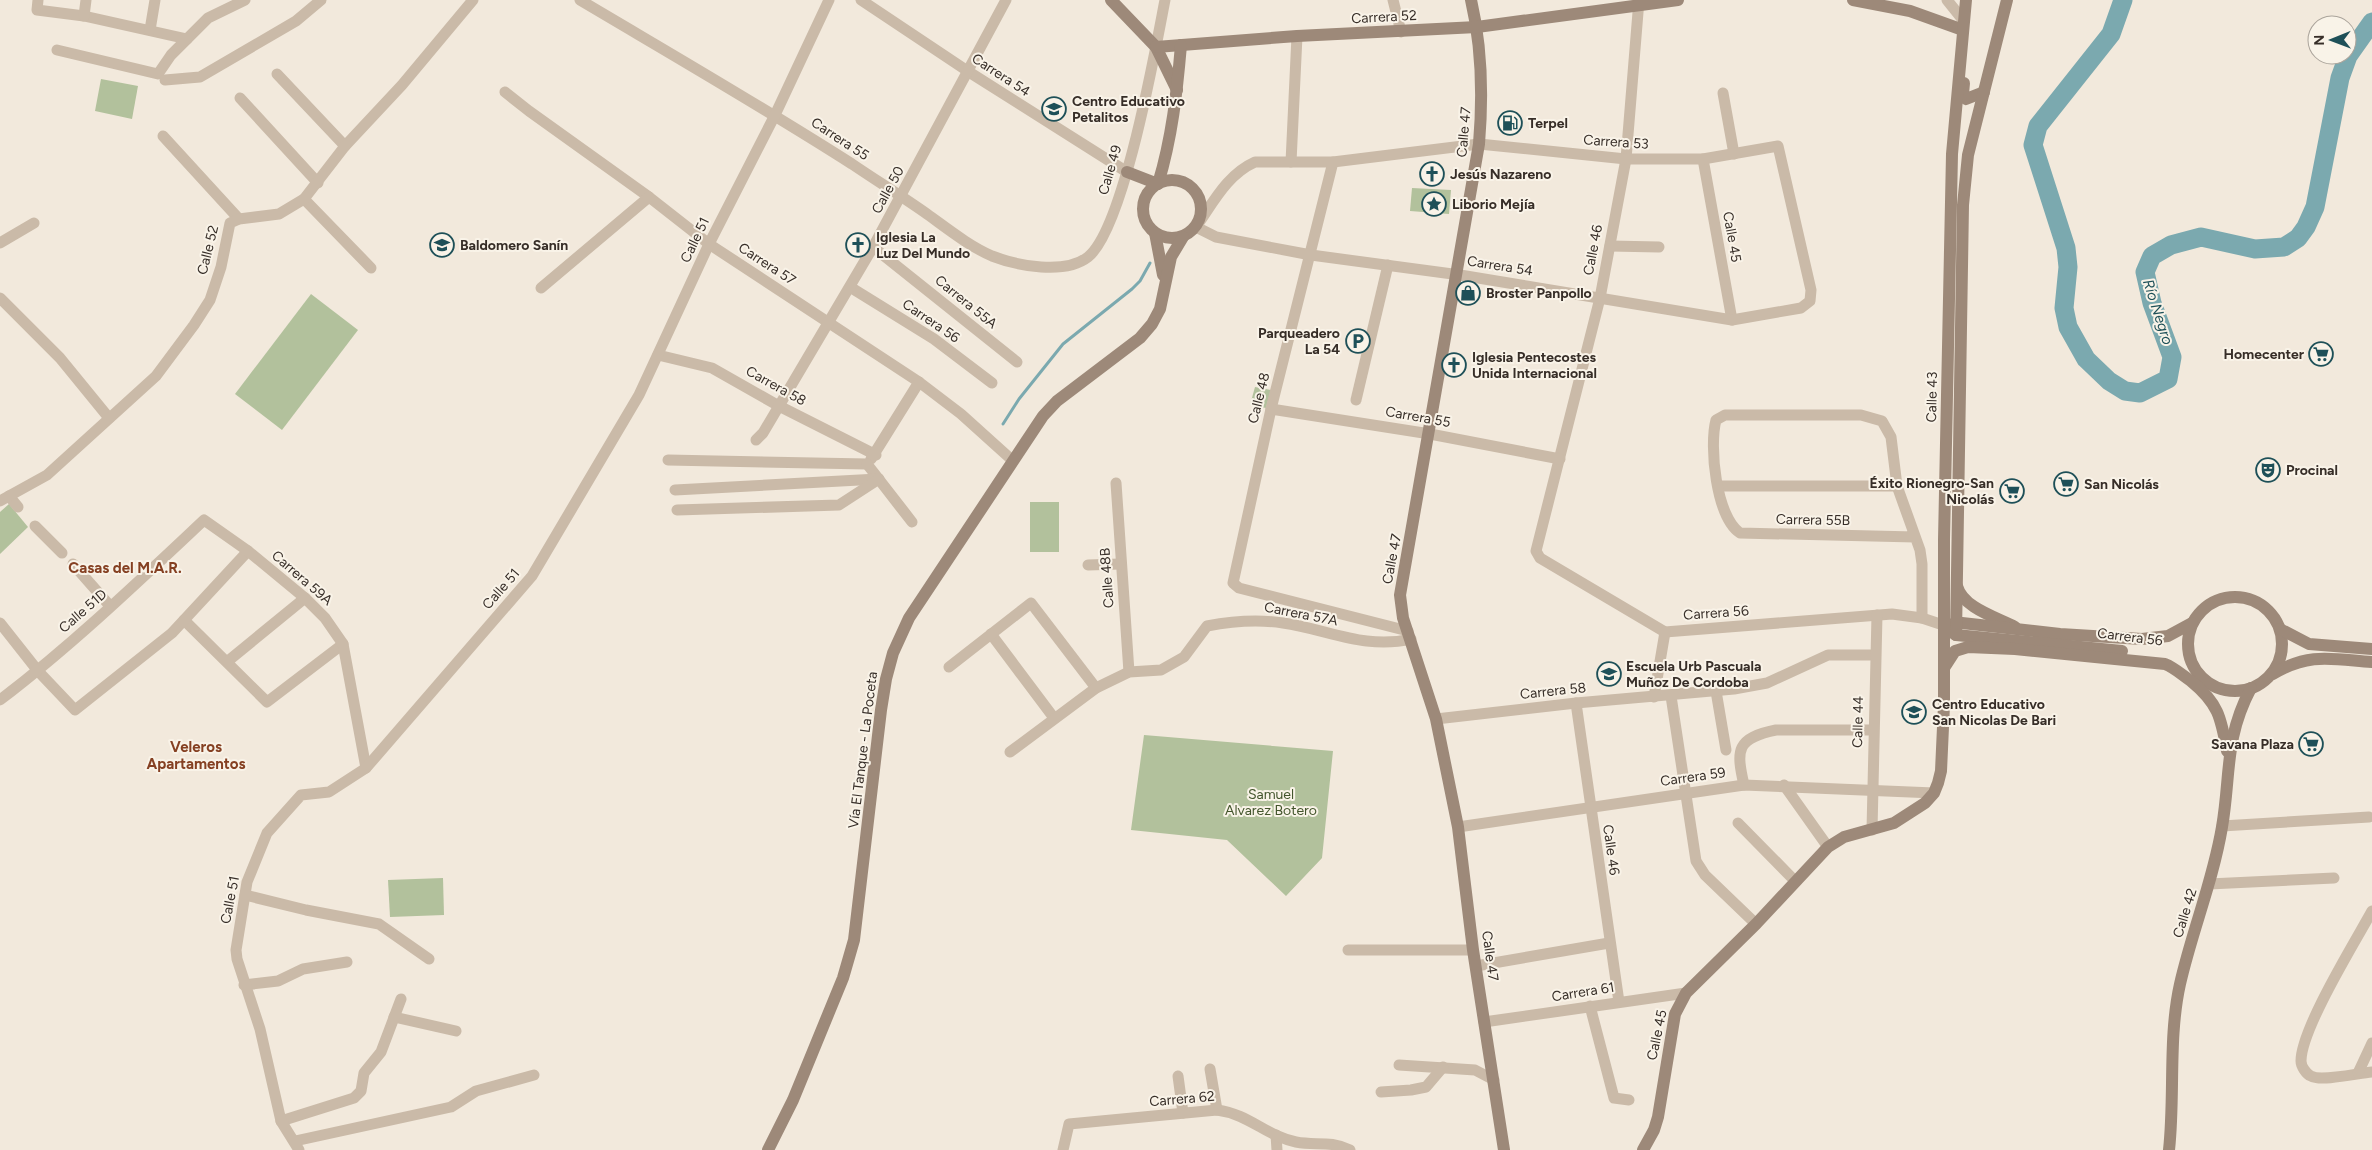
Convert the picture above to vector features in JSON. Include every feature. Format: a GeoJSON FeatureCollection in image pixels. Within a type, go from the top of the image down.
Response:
{"type":"FeatureCollection","features":[{"type":"Feature","properties":{"kind":"street"},"geometry":{"type":"LineString","coordinates":[[84,16],[86,0]]}},
{"type":"Feature","properties":{"kind":"street"},"geometry":{"type":"LineString","coordinates":[[150,30],[155,0]]}},
{"type":"Feature","properties":{"kind":"street"},"geometry":{"type":"LineString","coordinates":[[161,77],[171,55],[208,18],[245,0]]}},
{"type":"Feature","properties":{"kind":"street"},"geometry":{"type":"LineString","coordinates":[[57,50],[161,77],[200,76],[296,21],[321,0]]}},
{"type":"Feature","properties":{"kind":"street","name":"Calle 52"},"geometry":{"type":"LineString","coordinates":[[5,498],[47,475],[156,376],[210,300],[221,267],[230,223],[240,219],[279,214],[304,199],[345,146],[402,85],[473,0]]}},
{"type":"Feature","properties":{"kind":"street","name":"Carrera 55"},"geometry":{"type":"LineString","coordinates":[[580,0],[775,115],[901,196],[968,244],[1016,264],[1037,266],[1079,263],[1090,255]]}},
{"type":"Feature","properties":{"kind":"street","name":"Calle 51"},"geometry":{"type":"LineString","coordinates":[[297,1145],[281,1121],[260,1029],[244,985],[236,950],[247,882],[267,833],[300,795],[329,792],[366,768],[532,576],[639,395],[709,244],[775,115],[829,0]]}},
{"type":"Feature","properties":{"kind":"street","name":"Carrera 54"},"geometry":{"type":"LineString","coordinates":[[861,0],[969,72],[1127,172],[1158,184]]}},
{"type":"Feature","properties":{"kind":"street","name":"Calle 50"},"geometry":{"type":"LineString","coordinates":[[756,440],[779,406],[873,247],[969,72],[1006,0]]}},
{"type":"Feature","properties":{"kind":"street"},"geometry":{"type":"LineString","coordinates":[[1111,0],[1156,47],[1177,90]]}},
{"type":"Feature","properties":{"kind":"street","name":"Calle 49"},"geometry":{"type":"LineString","coordinates":[[1090,255],[1101,243],[1107,230],[1127,172],[1165,0]]}},
{"type":"Feature","properties":{"kind":"street"},"geometry":{"type":"LineString","coordinates":[[1392,0],[1401,32]]}},
{"type":"Feature","properties":{"kind":"street","name":"Calle 47"},"geometry":{"type":"LineString","coordinates":[[1471,0],[1477,28],[1482,104],[1479,144],[1430,434],[1400,589],[1400,604],[1406,633],[1436,719],[1458,826],[1473,950],[1504,1150]]}},
{"type":"Feature","properties":{"kind":"street","name":"Carrera 52"},"geometry":{"type":"LineString","coordinates":[[1156,47],[1296,36],[1477,28],[1639,3],[1678,0]]}},
{"type":"Feature","properties":{"kind":"street"},"geometry":{"type":"LineString","coordinates":[[1853,0],[1910,11],[1963,25]]}},
{"type":"Feature","properties":{"kind":"street"},"geometry":{"type":"LineString","coordinates":[[1947,0],[1963,25]]}},
{"type":"Feature","properties":{"kind":"street","name":"Calle 43"},"geometry":{"type":"LineString","coordinates":[[1934,793],[1941,770],[1943,746],[1943,625],[1952,154],[1966,0]]}},
{"type":"Feature","properties":{"kind":"street","name":"Calle 43"},"geometry":{"type":"LineString","coordinates":[[1956,629],[1964,205],[1968,155],[2007,0]]}},
{"type":"Feature","properties":{"kind":"street","name":"Calle 46"},"geometry":{"type":"LineString","coordinates":[[1639,3],[1626,159],[1610,246],[1600,298],[1560,459],[1540,529],[1536,551],[1540,558],[1665,632]]}},
{"type":"Feature","properties":{"kind":"street"},"geometry":{"type":"LineString","coordinates":[[37,5],[188,39]]}},
{"type":"Feature","properties":{"kind":"street"},"geometry":{"type":"LineString","coordinates":[[1291,162],[1296,36]]}},
{"type":"Feature","properties":{"kind":"street"},"geometry":{"type":"LineString","coordinates":[[1158,184],[1168,149],[1177,90],[1181,45]]}},
{"type":"Feature","properties":{"kind":"street"},"geometry":{"type":"LineString","coordinates":[[1961,49],[1965,57],[1964,97],[1970,99],[1984,92]]}},
{"type":"Feature","properties":{"kind":"street"},"geometry":{"type":"LineString","coordinates":[[277,74],[345,146]]}},
{"type":"Feature","properties":{"kind":"street","name":"Carrera 57"},"geometry":{"type":"LineString","coordinates":[[506,92],[529,112],[649,197],[709,244],[919,382],[961,414],[1012,460]]}},
{"type":"Feature","properties":{"kind":"street"},"geometry":{"type":"LineString","coordinates":[[1723,93],[1734,154]]}},
{"type":"Feature","properties":{"kind":"street"},"geometry":{"type":"LineString","coordinates":[[240,98],[318,183]]}},
{"type":"Feature","properties":{"kind":"street"},"geometry":{"type":"LineString","coordinates":[[163,136],[240,219]]}},
{"type":"Feature","properties":{"kind":"street","name":"Carrera 53"},"geometry":{"type":"LineString","coordinates":[[1197,226],[1228,182],[1245,167],[1255,162],[1333,162],[1479,144],[1626,159],[1703,159],[1778,146],[1811,290],[1810,301],[1801,308]]}},
{"type":"Feature","properties":{"kind":"street"},"geometry":{"type":"LineString","coordinates":[[1168,149],[1172,168],[1179,180],[1192,188],[1201,201],[1202,209],[1197,226],[1183,237],[1169,238],[1155,233],[1146,222],[1143,208],[1147,194],[1158,184],[1164,181],[1179,180]]}},
{"type":"Feature","properties":{"kind":"street","name":"Calle 45"},"geometry":{"type":"LineString","coordinates":[[1703,159],[1732,320]]}},
{"type":"Feature","properties":{"kind":"street","name":"Calle 48"},"geometry":{"type":"LineString","coordinates":[[1333,162],[1271,409],[1233,583],[1240,588],[1406,633]]}},
{"type":"Feature","properties":{"kind":"street","name":"Carrera 54"},"geometry":{"type":"LineString","coordinates":[[1127,172],[1147,194]]}},
{"type":"Feature","properties":{"kind":"street"},"geometry":{"type":"LineString","coordinates":[[540,288],[649,197]]}},
{"type":"Feature","properties":{"kind":"street"},"geometry":{"type":"LineString","coordinates":[[304,199],[370,268]]}},
{"type":"Feature","properties":{"kind":"street"},"geometry":{"type":"LineString","coordinates":[[0,243],[34,223]]}},
{"type":"Feature","properties":{"kind":"street","name":"Carrera 54"},"geometry":{"type":"LineString","coordinates":[[1197,226],[1216,237],[1311,255],[1457,274],[1732,320],[1801,308]]}},
{"type":"Feature","properties":{"kind":"street","name":"Vía El Tanque - La Poceta"},"geometry":{"type":"LineString","coordinates":[[1155,233],[1164,283]]}},
{"type":"Feature","properties":{"kind":"street","name":"Vía El Tanque - La Poceta"},"geometry":{"type":"LineString","coordinates":[[768,1150],[793,1100],[843,978],[854,940],[882,702],[893,653],[909,618],[1012,460],[1047,412],[1140,338],[1152,324],[1160,309],[1171,257],[1183,237]]}},
{"type":"Feature","properties":{"kind":"street"},"geometry":{"type":"LineString","coordinates":[[1610,246],[1659,247]]}},
{"type":"Feature","properties":{"kind":"street","name":"Carrera 55A"},"geometry":{"type":"LineString","coordinates":[[873,247],[1017,362]]}},
{"type":"Feature","properties":{"kind":"street"},"geometry":{"type":"LineString","coordinates":[[1356,400],[1388,265]]}},
{"type":"Feature","properties":{"kind":"street","name":"Carrera 56"},"geometry":{"type":"LineString","coordinates":[[850,287],[934,339],[992,383]]}},
{"type":"Feature","properties":{"kind":"street"},"geometry":{"type":"LineString","coordinates":[[0,298],[60,358],[109,418]]}},
{"type":"Feature","properties":{"kind":"street","name":"Carrera 58"},"geometry":{"type":"LineString","coordinates":[[658,355],[712,368],[779,406],[876,454]]}},
{"type":"Feature","properties":{"kind":"street"},"geometry":{"type":"LineString","coordinates":[[668,460],[867,464],[876,454],[919,382]]}},
{"type":"Feature","properties":{"kind":"street","name":"Carrera 55"},"geometry":{"type":"LineString","coordinates":[[1271,409],[1430,434],[1560,459]]}},
{"type":"Feature","properties":{"kind":"street"},"geometry":{"type":"LineString","coordinates":[[1897,486],[1719,486],[1715,471],[1714,429],[1716,420],[1725,415],[1861,415],[1882,421],[1888,429],[1897,486],[1915,537],[1922,564],[1922,618]]}},
{"type":"Feature","properties":{"kind":"street"},"geometry":{"type":"LineString","coordinates":[[867,464],[912,522]]}},
{"type":"Feature","properties":{"kind":"street"},"geometry":{"type":"LineString","coordinates":[[676,490],[879,479]]}},
{"type":"Feature","properties":{"kind":"street"},"geometry":{"type":"LineString","coordinates":[[677,510],[839,505],[879,479]]}},
{"type":"Feature","properties":{"kind":"street","name":"Calle 48B"},"geometry":{"type":"LineString","coordinates":[[1116,483],[1120,564],[1129,672]]}},
{"type":"Feature","properties":{"kind":"street","name":"Carrera 55B"},"geometry":{"type":"LineString","coordinates":[[1719,486],[1728,522],[1740,533],[1915,537]]}},
{"type":"Feature","properties":{"kind":"street"},"geometry":{"type":"LineString","coordinates":[[5,498],[18,507]]}},
{"type":"Feature","properties":{"kind":"street","name":"Carrera 59A"},"geometry":{"type":"LineString","coordinates":[[204,520],[248,551],[304,598],[324,618],[343,644],[366,768]]}},
{"type":"Feature","properties":{"kind":"street","name":"Calle 51D"},"geometry":{"type":"LineString","coordinates":[[0,700],[38,671],[204,520]]}},
{"type":"Feature","properties":{"kind":"street"},"geometry":{"type":"LineString","coordinates":[[38,529],[59,550]]}},
{"type":"Feature","properties":{"kind":"street"},"geometry":{"type":"LineString","coordinates":[[0,623],[38,671],[74,710],[172,634],[248,551]]}},
{"type":"Feature","properties":{"kind":"street"},"geometry":{"type":"LineString","coordinates":[[1088,565],[1120,564]]}},
{"type":"Feature","properties":{"kind":"street"},"geometry":{"type":"LineString","coordinates":[[75,566],[110,606]]}},
{"type":"Feature","properties":{"kind":"street"},"geometry":{"type":"LineString","coordinates":[[1956,581],[1958,590],[1966,600],[2021,630]]}},
{"type":"Feature","properties":{"kind":"street"},"geometry":{"type":"LineString","coordinates":[[2269,677],[2277,665],[2282,651],[2280,629],[2270,611],[2257,602],[2243,596],[2227,596],[2213,601],[2200,611],[2192,624],[2188,647],[2195,670],[2203,679],[2222,690],[2232,691],[2252,688],[2289,665],[2307,659],[2372,662]]}},
{"type":"Feature","properties":{"kind":"street"},"geometry":{"type":"LineString","coordinates":[[228,661],[304,598]]}},
{"type":"Feature","properties":{"kind":"street"},"geometry":{"type":"LineString","coordinates":[[950,666],[1031,603],[1096,688],[1010,752]]}},
{"type":"Feature","properties":{"kind":"street","name":"Carrera 56"},"geometry":{"type":"LineString","coordinates":[[1665,632],[1877,615],[1900,615],[1922,618],[1956,629],[2157,654],[2176,660],[2195,670]]}},
{"type":"Feature","properties":{"kind":"street","name":"Calle 44"},"geometry":{"type":"LineString","coordinates":[[1872,830],[1871,789],[1877,615]]}},
{"type":"Feature","properties":{"kind":"street"},"geometry":{"type":"LineString","coordinates":[[184,620],[228,661],[267,702],[343,644]]}},
{"type":"Feature","properties":{"kind":"street","name":"Carrera 57A"},"geometry":{"type":"LineString","coordinates":[[1096,688],[1129,672],[1161,670],[1184,657],[1207,626],[1249,620],[1284,623],[1369,643],[1391,642],[1406,633]]}},
{"type":"Feature","properties":{"kind":"street","name":"Carrera 56"},"geometry":{"type":"LineString","coordinates":[[1956,629],[2021,630],[2155,638],[2174,633],[2192,624]]}},
{"type":"Feature","properties":{"kind":"street"},"geometry":{"type":"LineString","coordinates":[[2280,629],[2308,644],[2372,649]]}},
{"type":"Feature","properties":{"kind":"street"},"geometry":{"type":"LineString","coordinates":[[1654,697],[1665,632]]}},
{"type":"Feature","properties":{"kind":"street"},"geometry":{"type":"LineString","coordinates":[[991,634],[1054,718]]}},
{"type":"Feature","properties":{"kind":"street"},"geometry":{"type":"LineString","coordinates":[[1944,668],[1955,651],[1968,647],[2033,651],[2165,664],[2175,669],[2212,701],[2220,718],[2228,761]]}},
{"type":"Feature","properties":{"kind":"street","name":"Carrera 58"},"geometry":{"type":"LineString","coordinates":[[1436,719],[1576,703],[1716,691],[1767,683],[1828,655],[1875,655]]}},
{"type":"Feature","properties":{"kind":"street","name":"Calle 42"},"geometry":{"type":"LineString","coordinates":[[2169,1150],[2172,1122],[2175,1011],[2188,956],[2209,884],[2222,826],[2228,761],[2237,719],[2252,688]]}},
{"type":"Feature","properties":{"kind":"street"},"geometry":{"type":"LineString","coordinates":[[1716,691],[1726,750]]}},
{"type":"Feature","properties":{"kind":"street"},"geometry":{"type":"LineString","coordinates":[[1671,696],[1696,861],[1700,870],[1756,924]]}},
{"type":"Feature","properties":{"kind":"street","name":"Calle 46"},"geometry":{"type":"LineString","coordinates":[[1576,703],[1619,1002]]}},
{"type":"Feature","properties":{"kind":"street"},"geometry":{"type":"LineString","coordinates":[[1744,785],[1738,758],[1740,750],[1747,741],[1765,732],[1776,730],[1873,730]]}},
{"type":"Feature","properties":{"kind":"street","name":"Carrera 59"},"geometry":{"type":"LineString","coordinates":[[1458,826],[1744,785],[1784,785],[1934,793]]}},
{"type":"Feature","properties":{"kind":"street"},"geometry":{"type":"LineString","coordinates":[[1784,785],[1828,847]]}},
{"type":"Feature","properties":{"kind":"street","name":"Calle 45"},"geometry":{"type":"LineString","coordinates":[[1643,1150],[1658,1117],[1675,1014],[1686,993],[1756,924],[1828,847],[1844,837],[1894,824],[1926,803],[1934,793]]}},
{"type":"Feature","properties":{"kind":"street"},"geometry":{"type":"LineString","coordinates":[[2222,826],[2369,817]]}},
{"type":"Feature","properties":{"kind":"street"},"geometry":{"type":"LineString","coordinates":[[1738,822],[1795,881]]}},
{"type":"Feature","properties":{"kind":"street"},"geometry":{"type":"LineString","coordinates":[[2209,884],[2334,878]]}},
{"type":"Feature","properties":{"kind":"street"},"geometry":{"type":"LineString","coordinates":[[245,895],[306,910],[379,924],[429,958]]}},
{"type":"Feature","properties":{"kind":"street"},"geometry":{"type":"LineString","coordinates":[[2372,911],[2328,993],[2305,1045],[2301,1061],[2304,1070],[2311,1077],[2321,1078],[2372,1072]]}},
{"type":"Feature","properties":{"kind":"street"},"geometry":{"type":"LineString","coordinates":[[1476,966],[1609,943]]}},
{"type":"Feature","properties":{"kind":"street"},"geometry":{"type":"LineString","coordinates":[[1348,950],[1473,950]]}},
{"type":"Feature","properties":{"kind":"street"},"geometry":{"type":"LineString","coordinates":[[244,985],[278,981],[303,968],[347,962]]}},
{"type":"Feature","properties":{"kind":"street","name":"Carrera 61"},"geometry":{"type":"LineString","coordinates":[[1484,1022],[1686,993]]}},
{"type":"Feature","properties":{"kind":"street"},"geometry":{"type":"LineString","coordinates":[[281,1121],[354,1098],[362,1092],[364,1073],[381,1052],[401,999]]}},
{"type":"Feature","properties":{"kind":"street"},"geometry":{"type":"LineString","coordinates":[[1590,1006],[1614,1098],[1629,1100]]}},
{"type":"Feature","properties":{"kind":"street"},"geometry":{"type":"LineString","coordinates":[[394,1017],[456,1031]]}},
{"type":"Feature","properties":{"kind":"street"},"geometry":{"type":"LineString","coordinates":[[2358,1073],[2372,1044]]}},
{"type":"Feature","properties":{"kind":"street"},"geometry":{"type":"LineString","coordinates":[[1475,1070],[1491,1064]]}},
{"type":"Feature","properties":{"kind":"street"},"geometry":{"type":"LineString","coordinates":[[1399,1065],[1475,1070],[1494,1080]]}},
{"type":"Feature","properties":{"kind":"street"},"geometry":{"type":"LineString","coordinates":[[1382,1092],[1426,1087],[1443,1067]]}},
{"type":"Feature","properties":{"kind":"street"},"geometry":{"type":"LineString","coordinates":[[1210,1069],[1217,1110]]}},
{"type":"Feature","properties":{"kind":"street"},"geometry":{"type":"LineString","coordinates":[[297,1145],[451,1107],[476,1091],[534,1075]]}},
{"type":"Feature","properties":{"kind":"street"},"geometry":{"type":"LineString","coordinates":[[1178,1076],[1183,1113]]}},
{"type":"Feature","properties":{"kind":"street","name":"Carrera 62"},"geometry":{"type":"LineString","coordinates":[[1063,1150],[1069,1124],[1217,1110],[1233,1112],[1276,1135],[1297,1142],[1350,1150]]}},
{"type":"Feature","properties":{"kind":"street"},"geometry":{"type":"LineString","coordinates":[[1276,1135],[1277,1150]]}},
{"type":"Feature","properties":{"kind":"green space"},"geometry":{"type":"Polygon","coordinates":[[[101,79],[138,86],[132,119],[95,111],[101,79]]]}},
{"type":"Feature","properties":{"kind":"green space","name":"Liborio Mejía"},"geometry":{"type":"Polygon","coordinates":[[[1412,188],[1451,190],[1449,214],[1410,211],[1412,188]]]}},
{"type":"Feature","properties":{"kind":"green space"},"geometry":{"type":"Polygon","coordinates":[[[311,294],[358,330],[282,430],[235,394],[311,294]]]}},
{"type":"Feature","properties":{"kind":"green space"},"geometry":{"type":"Polygon","coordinates":[[[1255,387],[1271,390],[1266,408],[1250,405],[1255,387]]]}},
{"type":"Feature","properties":{"kind":"green space"},"geometry":{"type":"Polygon","coordinates":[[[1030,502],[1059,502],[1059,552],[1030,552],[1030,502]]]}},
{"type":"Feature","properties":{"kind":"green space"},"geometry":{"type":"Polygon","coordinates":[[[9,504],[28,527],[0,554],[0,512],[9,504]]]}},
{"type":"Feature","properties":{"kind":"green space","name":"Samuel Alvarez Botero"},"geometry":{"type":"Polygon","coordinates":[[[1144,735],[1333,751],[1322,858],[1286,896],[1227,840],[1131,830],[1144,735]]]}},
{"type":"Feature","properties":{"kind":"green space"},"geometry":{"type":"Polygon","coordinates":[[[443,878],[444,915],[390,917],[388,880],[443,878]]]}},
{"type":"Feature","properties":{"kind":"waterway","name":"Río Negro"},"geometry":{"type":"LineString","coordinates":[[2123,0],[2111,34],[2038,126],[2033,145],[2066,248],[2068,267],[2064,308],[2068,327],[2086,359],[2109,381],[2125,391],[2140,393],[2168,379],[2172,357],[2152,303],[2145,272],[2152,256],[2171,245],[2201,237],[2255,249],[2284,247],[2298,238],[2306,227],[2315,207],[2340,78],[2348,56],[2372,22]]}},
{"type":"Feature","properties":{"kind":"waterway"},"geometry":{"type":"LineString","coordinates":[[1003,424],[1019,399],[1063,344],[1132,289],[1140,281],[1150,263]]}},
{"type":"Feature","properties":{"kind":"place","name":"Centro Educativo Petalitos"},"geometry":{"type":"Point","coordinates":[1054,109]}},
{"type":"Feature","properties":{"kind":"place","name":"Terpel"},"geometry":{"type":"Point","coordinates":[1510,123]}},
{"type":"Feature","properties":{"kind":"place","name":"Jesús Nazareno"},"geometry":{"type":"Point","coordinates":[1432,174]}},
{"type":"Feature","properties":{"kind":"place","name":"Liborio Mejía"},"geometry":{"type":"Point","coordinates":[1434,204]}},
{"type":"Feature","properties":{"kind":"place","name":"Baldomero Sanín"},"geometry":{"type":"Point","coordinates":[442,245]}},
{"type":"Feature","properties":{"kind":"place","name":"Iglesia La Luz Del Mundo"},"geometry":{"type":"Point","coordinates":[858,245]}},
{"type":"Feature","properties":{"kind":"place","name":"Broster Panpollo"},"geometry":{"type":"Point","coordinates":[1468,293]}},
{"type":"Feature","properties":{"kind":"place","name":"Parqueadero La 54"},"geometry":{"type":"Point","coordinates":[1358,341]}},
{"type":"Feature","properties":{"kind":"place","name":"Homecenter"},"geometry":{"type":"Point","coordinates":[2321,354]}},
{"type":"Feature","properties":{"kind":"place","name":"Iglesia Pentecostes Unida Internacional"},"geometry":{"type":"Point","coordinates":[1454,365]}},
{"type":"Feature","properties":{"kind":"place","name":"Procinal"},"geometry":{"type":"Point","coordinates":[2268,470]}},
{"type":"Feature","properties":{"kind":"place","name":"San Nicolás"},"geometry":{"type":"Point","coordinates":[2066,484]}},
{"type":"Feature","properties":{"kind":"place","name":"Éxito Rionegro-San Nicolás"},"geometry":{"type":"Point","coordinates":[2012,491]}},
{"type":"Feature","properties":{"kind":"place","name":"Escuela Urb Pascuala Muñoz De Cordoba"},"geometry":{"type":"Point","coordinates":[1609,674]}},
{"type":"Feature","properties":{"kind":"place","name":"Centro Educativo San Nicolas De Bari"},"geometry":{"type":"Point","coordinates":[1914,712]}},
{"type":"Feature","properties":{"kind":"place","name":"Savana Plaza"},"geometry":{"type":"Point","coordinates":[2311,744]}},
{"type":"Feature","properties":{"kind":"district","name":"Casas del M.A.R."},"geometry":{"type":"Point","coordinates":[125,568]}},
{"type":"Feature","properties":{"kind":"district","name":"Veleros Apartamentos"},"geometry":{"type":"Point","coordinates":[196,756]}}]}
